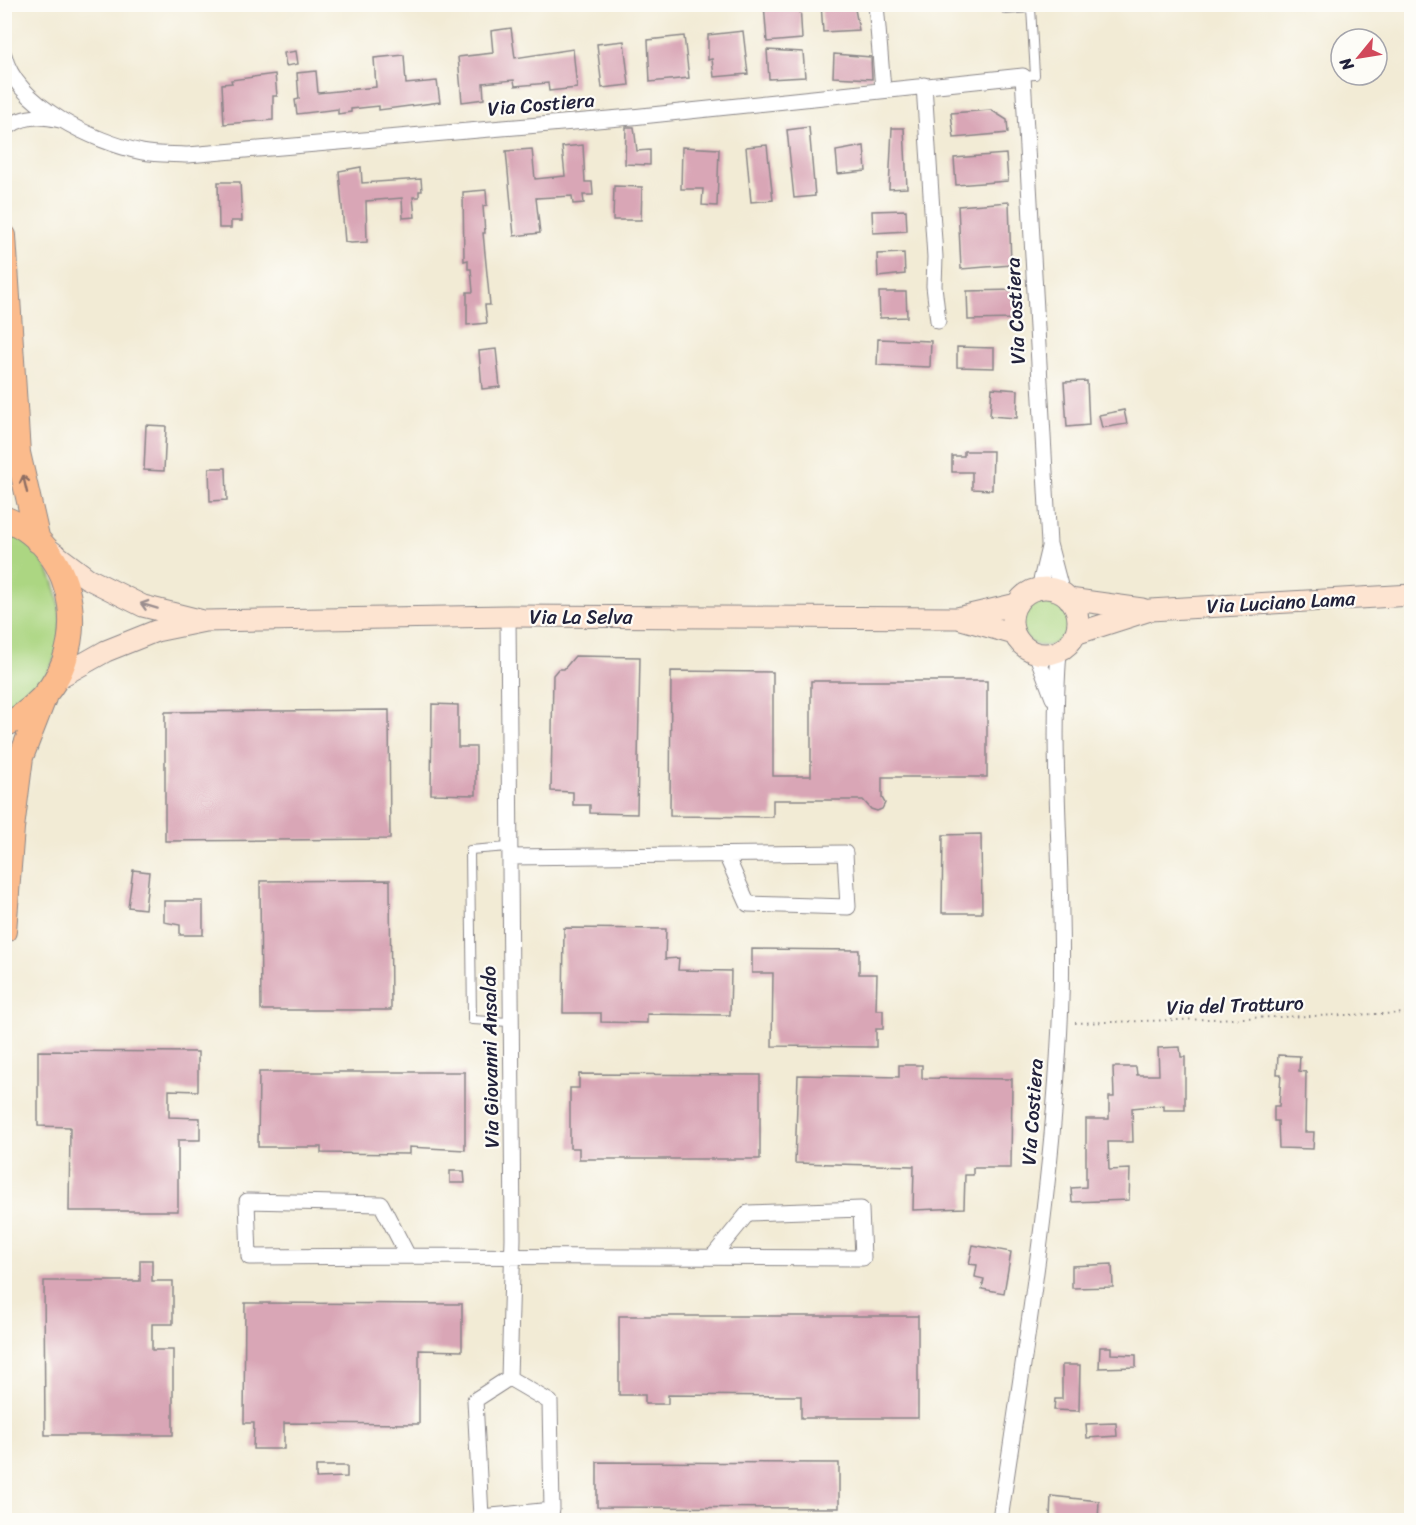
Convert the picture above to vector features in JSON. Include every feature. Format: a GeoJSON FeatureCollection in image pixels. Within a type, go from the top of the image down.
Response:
{"type":"FeatureCollection","features":[{"type":"Feature","properties":{"kind":"main road"},"geometry":{"type":"LineString","coordinates":[[4,236],[18,453],[41,543]]}},
{"type":"Feature","properties":{"kind":"main road"},"geometry":{"type":"LineString","coordinates":[[4,518],[16,523],[41,543],[63,576],[72,610],[71,645],[21,757],[12,828],[4,930]]}},
{"type":"Feature","properties":{"kind":"main road"},"geometry":{"type":"LineString","coordinates":[[4,725],[15,721],[51,687]]}},
{"type":"Feature","properties":{"kind":"street"},"geometry":{"type":"LineString","coordinates":[[876,4],[883,89]]}},
{"type":"Feature","properties":{"kind":"street","name":"Via Costiera"},"geometry":{"type":"LineString","coordinates":[[4,55],[13,79],[21,89],[29,97],[67,122],[101,139],[143,152],[188,155],[632,117],[1023,76],[1049,544],[1065,596]]}},
{"type":"Feature","properties":{"kind":"street"},"geometry":{"type":"LineString","coordinates":[[924,85],[935,257],[934,286],[938,321]]}},
{"type":"Feature","properties":{"kind":"street","name":"Via Costiera"},"geometry":{"type":"LineString","coordinates":[[4,131],[25,118],[44,116],[67,122]]}},
{"type":"Feature","properties":{"kind":"street","name":"Via La Selva"},"geometry":{"type":"LineString","coordinates":[[41,543],[87,578],[143,606],[205,621]]}},
{"type":"Feature","properties":{"kind":"street","name":"Via Costiera"},"geometry":{"type":"LineString","coordinates":[[1039,589],[1049,544]]}},
{"type":"Feature","properties":{"kind":"street"},"geometry":{"type":"LineString","coordinates":[[1039,589],[1065,596],[1077,615],[1075,634],[1059,651],[1036,653],[1027,649],[1014,633],[1013,613],[1017,604],[1023,597],[1039,589]]}},
{"type":"Feature","properties":{"kind":"street","name":"Via Luciano Lama"},"geometry":{"type":"LineString","coordinates":[[1065,596],[1150,610],[1412,595]]}},
{"type":"Feature","properties":{"kind":"street","name":"Via La Selva"},"geometry":{"type":"LineString","coordinates":[[51,687],[106,651],[156,631],[205,621],[508,616],[957,618],[1017,604]]}},
{"type":"Feature","properties":{"kind":"street","name":"Via Luciano Lama"},"geometry":{"type":"LineString","coordinates":[[1075,634],[1150,610]]}},
{"type":"Feature","properties":{"kind":"street","name":"Via Giovanni Ansaldo"},"geometry":{"type":"LineString","coordinates":[[508,616],[512,1256],[508,1378]]}},
{"type":"Feature","properties":{"kind":"street","name":"Via La Selva"},"geometry":{"type":"LineString","coordinates":[[957,618],[1014,633]]}},
{"type":"Feature","properties":{"kind":"street","name":"Via Costiera"},"geometry":{"type":"LineString","coordinates":[[1000,1521],[1049,1175],[1059,1024],[1055,702],[1059,651]]}},
{"type":"Feature","properties":{"kind":"street","name":"Via Costiera"},"geometry":{"type":"LineString","coordinates":[[1036,653],[1055,702]]}},
{"type":"Feature","properties":{"kind":"street"},"geometry":{"type":"LineString","coordinates":[[509,852],[726,855],[845,853],[848,907],[748,904],[726,855]]}},
{"type":"Feature","properties":{"kind":"street"},"geometry":{"type":"LineString","coordinates":[[408,1256],[381,1204],[248,1201],[249,1257],[863,1258],[861,1209],[748,1214],[713,1256]]}},
{"type":"Feature","properties":{"kind":"street"},"geometry":{"type":"LineString","coordinates":[[508,1378],[550,1402],[552,1510],[481,1517],[476,1400],[508,1378]]}},
{"type":"Feature","properties":{"kind":"lane"},"geometry":{"type":"LineString","coordinates":[[1006,10],[1031,8],[1035,75],[1023,76]]}},
{"type":"Feature","properties":{"kind":"lane"},"geometry":{"type":"LineString","coordinates":[[509,852],[470,850],[472,1020],[510,1022]]}},
{"type":"Feature","properties":{"kind":"path","name":"Via del Tratturo"},"geometry":{"type":"LineString","coordinates":[[1059,1024],[1412,1013]]}},
{"type":"Feature","properties":{"kind":"green space"},"geometry":{"type":"Polygon","coordinates":[[[5,530],[23,540],[38,555],[49,572],[60,612],[60,634],[56,654],[44,679],[24,701],[5,714],[5,530]]]}},
{"type":"Feature","properties":{"kind":"green space"},"geometry":{"type":"Polygon","coordinates":[[[1039,598],[1049,598],[1061,605],[1068,617],[1068,627],[1061,639],[1049,646],[1039,646],[1024,635],[1020,627],[1020,617],[1031,602],[1039,598]]]}},
{"type":"Feature","properties":{"kind":"building"},"geometry":{"type":"Polygon","coordinates":[[[764,4],[800,4],[802,39],[767,42],[764,4]]]}},
{"type":"Feature","properties":{"kind":"building"},"geometry":{"type":"Polygon","coordinates":[[[821,4],[854,4],[859,30],[823,32],[821,4]]]}},
{"type":"Feature","properties":{"kind":"building"},"geometry":{"type":"Polygon","coordinates":[[[511,28],[515,58],[573,49],[577,88],[549,91],[548,83],[515,86],[514,80],[483,83],[484,99],[462,102],[458,57],[493,53],[491,31],[511,28]]]}},
{"type":"Feature","properties":{"kind":"building"},"geometry":{"type":"Polygon","coordinates":[[[743,31],[748,74],[714,77],[712,59],[708,60],[708,35],[743,31]]]}},
{"type":"Feature","properties":{"kind":"building"},"geometry":{"type":"Polygon","coordinates":[[[684,36],[689,78],[650,82],[648,40],[684,36]]]}},
{"type":"Feature","properties":{"kind":"building"},"geometry":{"type":"Polygon","coordinates":[[[624,41],[629,85],[602,88],[597,44],[624,41]]]}},
{"type":"Feature","properties":{"kind":"building"},"geometry":{"type":"Polygon","coordinates":[[[767,50],[803,52],[805,77],[769,79],[767,50]]]}},
{"type":"Feature","properties":{"kind":"building"},"geometry":{"type":"Polygon","coordinates":[[[296,51],[298,64],[286,66],[284,53],[296,51]]]}},
{"type":"Feature","properties":{"kind":"building"},"geometry":{"type":"Polygon","coordinates":[[[834,54],[871,57],[872,79],[833,77],[834,54]]]}},
{"type":"Feature","properties":{"kind":"building"},"geometry":{"type":"Polygon","coordinates":[[[404,55],[406,84],[437,81],[440,102],[379,110],[379,106],[351,109],[351,112],[338,114],[338,109],[297,114],[295,100],[299,99],[297,73],[316,71],[318,93],[376,87],[374,58],[404,55]]]}},
{"type":"Feature","properties":{"kind":"building"},"geometry":{"type":"Polygon","coordinates":[[[275,74],[277,96],[273,96],[273,120],[224,124],[222,84],[232,83],[231,80],[275,74]]]}},
{"type":"Feature","properties":{"kind":"building"},"geometry":{"type":"Polygon","coordinates":[[[991,110],[1007,120],[1008,133],[954,138],[951,113],[991,110]]]}},
{"type":"Feature","properties":{"kind":"building"},"geometry":{"type":"Polygon","coordinates":[[[626,127],[634,127],[637,151],[650,150],[650,165],[625,164],[626,127]]]}},
{"type":"Feature","properties":{"kind":"building"},"geometry":{"type":"Polygon","coordinates":[[[809,127],[815,196],[794,198],[787,130],[809,127]]]}},
{"type":"Feature","properties":{"kind":"building"},"geometry":{"type":"Polygon","coordinates":[[[892,128],[904,128],[907,188],[889,189],[892,128]]]}},
{"type":"Feature","properties":{"kind":"building"},"geometry":{"type":"Polygon","coordinates":[[[583,145],[585,182],[592,182],[593,195],[583,195],[584,203],[573,204],[572,196],[536,198],[540,233],[514,236],[506,151],[532,149],[535,179],[565,176],[562,147],[583,145]]]}},
{"type":"Feature","properties":{"kind":"building"},"geometry":{"type":"Polygon","coordinates":[[[767,145],[773,200],[751,202],[746,147],[767,145]]]}},
{"type":"Feature","properties":{"kind":"building"},"geometry":{"type":"Polygon","coordinates":[[[864,146],[866,171],[838,174],[836,151],[864,146]]]}},
{"type":"Feature","properties":{"kind":"building"},"geometry":{"type":"Polygon","coordinates":[[[682,147],[719,149],[717,206],[702,205],[703,189],[681,189],[682,147]]]}},
{"type":"Feature","properties":{"kind":"building"},"geometry":{"type":"Polygon","coordinates":[[[1006,154],[1008,181],[956,185],[954,158],[1006,154]]]}},
{"type":"Feature","properties":{"kind":"building"},"geometry":{"type":"Polygon","coordinates":[[[361,167],[362,183],[421,179],[422,191],[419,191],[419,197],[413,197],[415,217],[403,218],[402,198],[366,201],[367,242],[345,242],[339,171],[361,167]]]}},
{"type":"Feature","properties":{"kind":"building"},"geometry":{"type":"Polygon","coordinates":[[[218,182],[240,182],[242,221],[231,221],[231,228],[219,228],[218,182]]]}},
{"type":"Feature","properties":{"kind":"building"},"geometry":{"type":"Polygon","coordinates":[[[614,186],[642,187],[641,220],[613,220],[614,186]]]}},
{"type":"Feature","properties":{"kind":"building"},"geometry":{"type":"Polygon","coordinates":[[[486,190],[487,205],[483,206],[485,233],[483,233],[490,305],[485,305],[487,323],[467,325],[467,292],[473,292],[471,269],[468,269],[468,260],[464,261],[463,192],[486,190]]]}},
{"type":"Feature","properties":{"kind":"building"},"geometry":{"type":"Polygon","coordinates":[[[1009,202],[1011,265],[961,269],[958,206],[1009,202]]]}},
{"type":"Feature","properties":{"kind":"building"},"geometry":{"type":"Polygon","coordinates":[[[906,210],[907,231],[873,233],[872,211],[906,210]]]}},
{"type":"Feature","properties":{"kind":"building"},"geometry":{"type":"Polygon","coordinates":[[[904,253],[905,274],[878,277],[877,254],[904,253]]]}},
{"type":"Feature","properties":{"kind":"building"},"geometry":{"type":"Polygon","coordinates":[[[1015,290],[1015,319],[968,320],[967,291],[1015,290]]]}},
{"type":"Feature","properties":{"kind":"building"},"geometry":{"type":"Polygon","coordinates":[[[879,292],[906,292],[907,317],[880,318],[879,292]]]}},
{"type":"Feature","properties":{"kind":"building"},"geometry":{"type":"Polygon","coordinates":[[[878,339],[931,341],[930,367],[877,365],[878,339]]]}},
{"type":"Feature","properties":{"kind":"building"},"geometry":{"type":"Polygon","coordinates":[[[957,347],[994,348],[994,368],[957,367],[957,347]]]}},
{"type":"Feature","properties":{"kind":"building"},"geometry":{"type":"Polygon","coordinates":[[[496,349],[500,387],[482,389],[479,351],[496,349]]]}},
{"type":"Feature","properties":{"kind":"building"},"geometry":{"type":"Polygon","coordinates":[[[1087,381],[1089,425],[1067,427],[1064,382],[1087,381]]]}},
{"type":"Feature","properties":{"kind":"building"},"geometry":{"type":"Polygon","coordinates":[[[992,388],[1018,390],[1017,418],[990,416],[992,388]]]}},
{"type":"Feature","properties":{"kind":"building"},"geometry":{"type":"Polygon","coordinates":[[[1124,410],[1127,424],[1102,428],[1099,415],[1124,410]]]}},
{"type":"Feature","properties":{"kind":"building"},"geometry":{"type":"Polygon","coordinates":[[[146,425],[166,426],[164,471],[144,470],[146,425]]]}},
{"type":"Feature","properties":{"kind":"building"},"geometry":{"type":"Polygon","coordinates":[[[964,451],[993,451],[992,490],[972,489],[972,472],[952,472],[952,456],[964,456],[964,451]]]}},
{"type":"Feature","properties":{"kind":"building"},"geometry":{"type":"Polygon","coordinates":[[[209,468],[226,468],[227,500],[210,501],[209,468]]]}},
{"type":"Feature","properties":{"kind":"building"},"geometry":{"type":"Polygon","coordinates":[[[575,656],[640,657],[637,814],[590,813],[590,805],[573,805],[573,792],[551,791],[553,675],[558,669],[564,669],[575,656]]]}},
{"type":"Feature","properties":{"kind":"building"},"geometry":{"type":"Polygon","coordinates":[[[671,671],[773,672],[773,776],[811,776],[811,681],[987,681],[987,777],[882,777],[882,798],[885,803],[882,809],[877,811],[871,809],[863,800],[773,800],[773,817],[670,816],[671,671]]]}},
{"type":"Feature","properties":{"kind":"building"},"geometry":{"type":"Polygon","coordinates":[[[432,704],[458,705],[458,747],[476,747],[476,795],[431,794],[432,704]]]}},
{"type":"Feature","properties":{"kind":"building"},"geometry":{"type":"Polygon","coordinates":[[[389,710],[390,839],[165,841],[165,712],[389,710]]]}},
{"type":"Feature","properties":{"kind":"building"},"geometry":{"type":"Polygon","coordinates":[[[981,834],[982,913],[942,913],[943,835],[981,834]]]}},
{"type":"Feature","properties":{"kind":"building"},"geometry":{"type":"Polygon","coordinates":[[[133,870],[149,872],[145,909],[128,907],[133,870]]]}},
{"type":"Feature","properties":{"kind":"building"},"geometry":{"type":"Polygon","coordinates":[[[390,880],[391,1010],[261,1010],[260,881],[390,880]]]}},
{"type":"Feature","properties":{"kind":"building"},"geometry":{"type":"Polygon","coordinates":[[[164,901],[203,901],[203,935],[180,935],[180,925],[164,922],[164,901]]]}},
{"type":"Feature","properties":{"kind":"building"},"geometry":{"type":"Polygon","coordinates":[[[564,928],[666,929],[665,959],[679,958],[678,970],[731,971],[730,1015],[647,1014],[647,1023],[601,1022],[601,1013],[563,1013],[564,928]]]}},
{"type":"Feature","properties":{"kind":"building"},"geometry":{"type":"Polygon","coordinates":[[[752,949],[859,950],[859,974],[877,974],[876,1010],[883,1010],[883,1029],[876,1029],[876,1047],[772,1046],[773,973],[752,973],[752,949]]]}},
{"type":"Feature","properties":{"kind":"building"},"geometry":{"type":"Polygon","coordinates":[[[1180,1047],[1181,1057],[1185,1057],[1185,1110],[1164,1110],[1164,1105],[1132,1108],[1133,1142],[1108,1142],[1109,1170],[1130,1169],[1129,1200],[1072,1202],[1071,1188],[1086,1187],[1086,1119],[1109,1119],[1109,1097],[1114,1097],[1113,1067],[1136,1067],[1137,1075],[1159,1075],[1158,1048],[1180,1047]]]}},
{"type":"Feature","properties":{"kind":"building"},"geometry":{"type":"Polygon","coordinates":[[[38,1051],[198,1052],[198,1091],[169,1090],[169,1117],[200,1118],[200,1140],[178,1140],[178,1211],[69,1211],[70,1127],[38,1126],[38,1051]]]}},
{"type":"Feature","properties":{"kind":"building"},"geometry":{"type":"Polygon","coordinates":[[[1278,1055],[1300,1056],[1299,1071],[1306,1072],[1305,1132],[1314,1132],[1313,1149],[1279,1148],[1278,1121],[1274,1121],[1274,1106],[1279,1106],[1281,1074],[1277,1074],[1278,1055]]]}},
{"type":"Feature","properties":{"kind":"building"},"geometry":{"type":"Polygon","coordinates":[[[899,1065],[922,1065],[922,1078],[1012,1079],[1011,1168],[973,1168],[973,1175],[965,1175],[964,1208],[913,1210],[914,1166],[795,1163],[798,1075],[899,1077],[899,1065]]]}},
{"type":"Feature","properties":{"kind":"building"},"geometry":{"type":"Polygon","coordinates":[[[259,1072],[465,1072],[465,1150],[409,1147],[409,1154],[321,1153],[321,1147],[258,1147],[259,1072]]]}},
{"type":"Feature","properties":{"kind":"building"},"geometry":{"type":"Polygon","coordinates":[[[579,1074],[760,1075],[760,1159],[579,1159],[579,1148],[570,1148],[570,1088],[579,1088],[579,1074]]]}},
{"type":"Feature","properties":{"kind":"building"},"geometry":{"type":"Polygon","coordinates":[[[450,1171],[464,1171],[465,1183],[450,1183],[450,1171]]]}},
{"type":"Feature","properties":{"kind":"building"},"geometry":{"type":"Polygon","coordinates":[[[973,1245],[1011,1252],[1004,1293],[982,1289],[984,1279],[975,1277],[977,1265],[969,1264],[973,1245]]]}},
{"type":"Feature","properties":{"kind":"building"},"geometry":{"type":"Polygon","coordinates":[[[140,1260],[152,1260],[152,1281],[173,1281],[173,1324],[152,1324],[152,1350],[173,1350],[173,1435],[45,1435],[44,1281],[140,1281],[140,1260]]]}},
{"type":"Feature","properties":{"kind":"building"},"geometry":{"type":"Polygon","coordinates":[[[1112,1264],[1113,1287],[1072,1288],[1072,1266],[1112,1264]]]}},
{"type":"Feature","properties":{"kind":"building"},"geometry":{"type":"Polygon","coordinates":[[[245,1303],[462,1304],[462,1351],[419,1350],[419,1424],[284,1423],[284,1449],[253,1449],[254,1423],[244,1423],[245,1303]]]}},
{"type":"Feature","properties":{"kind":"building"},"geometry":{"type":"Polygon","coordinates":[[[619,1316],[918,1316],[918,1418],[801,1418],[801,1396],[668,1395],[668,1404],[645,1404],[645,1395],[619,1395],[619,1316]]]}},
{"type":"Feature","properties":{"kind":"building"},"geometry":{"type":"Polygon","coordinates":[[[1100,1347],[1111,1347],[1111,1354],[1136,1355],[1136,1367],[1099,1368],[1100,1347]]]}},
{"type":"Feature","properties":{"kind":"building"},"geometry":{"type":"Polygon","coordinates":[[[1062,1365],[1080,1365],[1079,1411],[1054,1410],[1055,1399],[1062,1399],[1062,1365]]]}},
{"type":"Feature","properties":{"kind":"building"},"geometry":{"type":"Polygon","coordinates":[[[1116,1423],[1117,1436],[1087,1438],[1086,1424],[1116,1423]]]}},
{"type":"Feature","properties":{"kind":"building"},"geometry":{"type":"Polygon","coordinates":[[[597,1462],[839,1463],[839,1508],[597,1507],[597,1462]]]}},
{"type":"Feature","properties":{"kind":"building"},"geometry":{"type":"Polygon","coordinates":[[[316,1466],[347,1466],[347,1477],[316,1478],[316,1466]]]}},
{"type":"Feature","properties":{"kind":"building"},"geometry":{"type":"Polygon","coordinates":[[[1051,1496],[1099,1501],[1098,1521],[1053,1521],[1050,1518],[1051,1496]]]}}]}
